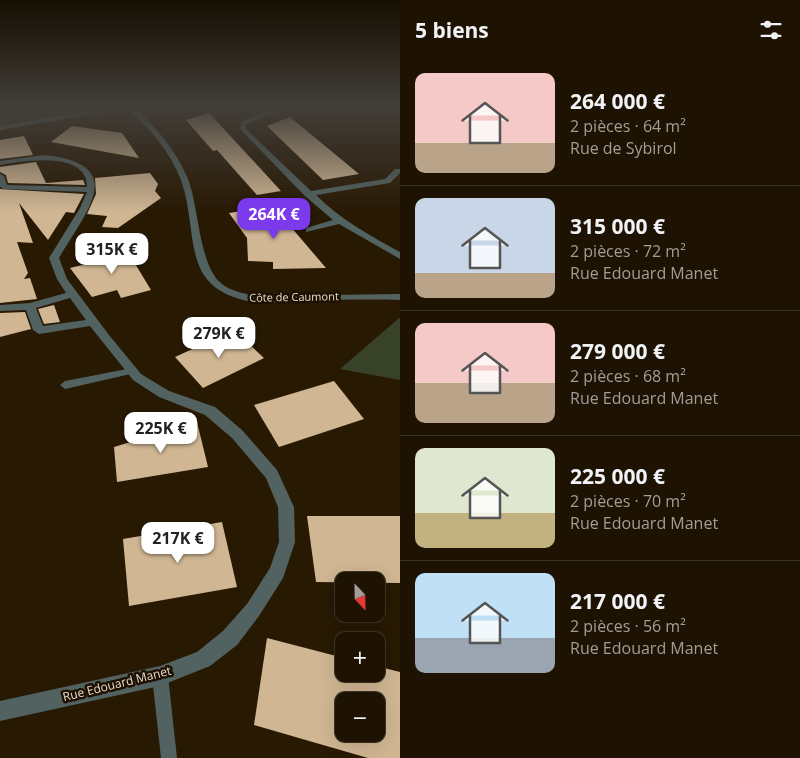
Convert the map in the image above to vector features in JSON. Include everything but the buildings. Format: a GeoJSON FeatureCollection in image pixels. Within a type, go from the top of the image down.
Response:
{"type":"FeatureCollection","features":[{"type":"Feature","properties":{"kind":"street","name":"Côte de Caumont"},"geometry":{"type":"LineString","coordinates":[[165,141],[189,193],[202,265],[214,285],[238,296],[254,298],[400,297]]}},
{"type":"Feature","properties":{"kind":"street"},"geometry":{"type":"LineString","coordinates":[[257,141],[308,194],[339,221],[400,256]]}},
{"type":"Feature","properties":{"kind":"street"},"geometry":{"type":"LineString","coordinates":[[0,162],[34,157],[69,162],[84,169],[91,180],[91,190],[4,187],[0,176]]}},
{"type":"Feature","properties":{"kind":"street"},"geometry":{"type":"LineString","coordinates":[[308,194],[387,180],[398,171]]}},
{"type":"Feature","properties":{"kind":"street","name":"Rue Edouard Manet"},"geometry":{"type":"LineString","coordinates":[[0,711],[160,676],[204,659],[230,638],[253,610],[276,572],[287,542],[286,507],[272,474],[237,434],[210,411],[164,394],[137,378],[62,279],[54,258],[91,194],[91,190]]}},
{"type":"Feature","properties":{"kind":"street"},"geometry":{"type":"LineString","coordinates":[[309,230],[339,221]]}},
{"type":"Feature","properties":{"kind":"street"},"geometry":{"type":"LineString","coordinates":[[0,308],[30,306],[73,294]]}},
{"type":"Feature","properties":{"kind":"street"},"geometry":{"type":"LineString","coordinates":[[30,306],[38,330],[94,322]]}},
{"type":"Feature","properties":{"kind":"lane"},"geometry":{"type":"LineString","coordinates":[[65,384],[132,371]]}},
{"type":"Feature","properties":{"kind":"lane"},"geometry":{"type":"LineString","coordinates":[[160,676],[169,758]]}},
{"type":"Feature","properties":{"kind":"green space"},"geometry":{"type":"Polygon","coordinates":[[[400,318],[400,380],[340,369],[398,319],[400,318]]]}}]}
